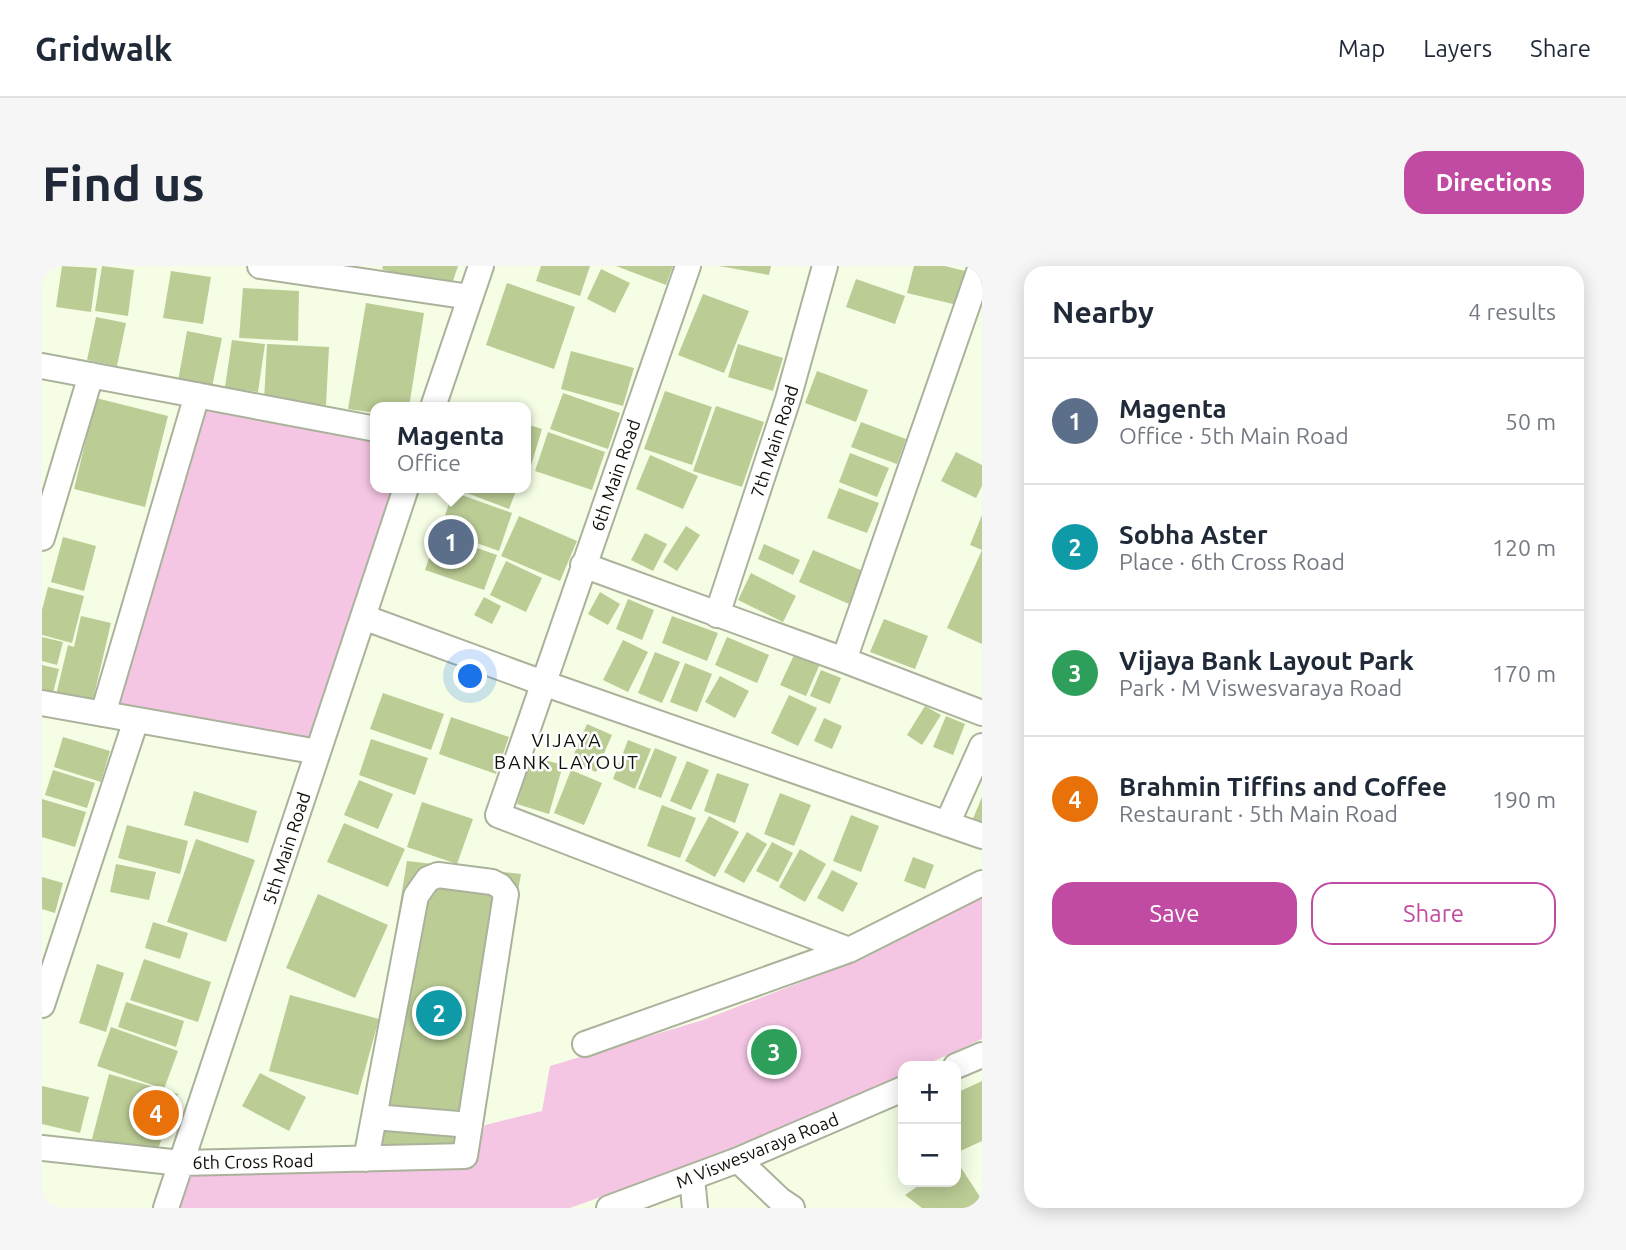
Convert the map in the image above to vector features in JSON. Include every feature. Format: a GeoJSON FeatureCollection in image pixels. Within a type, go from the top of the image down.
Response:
{"type":"FeatureCollection","features":[{"type":"Feature","properties":{"kind":"street"},"geometry":{"type":"LineString","coordinates":[[260,266],[470,297]]}},
{"type":"Feature","properties":{"kind":"street"},"geometry":{"type":"LineString","coordinates":[[435,402],[481,266]]}},
{"type":"Feature","properties":{"kind":"street","name":"6th Main Road"},"geometry":{"type":"LineString","coordinates":[[688,266],[498,815],[849,950]]}},
{"type":"Feature","properties":{"kind":"street","name":"7th Main Road"},"geometry":{"type":"LineString","coordinates":[[717,615],[788,400],[825,266]]}},
{"type":"Feature","properties":{"kind":"street"},"geometry":{"type":"LineString","coordinates":[[844,660],[981,266]]}},
{"type":"Feature","properties":{"kind":"street"},"geometry":{"type":"LineString","coordinates":[[42,366],[370,428]]}},
{"type":"Feature","properties":{"kind":"street"},"geometry":{"type":"LineString","coordinates":[[42,538],[91,375]]}},
{"type":"Feature","properties":{"kind":"street"},"geometry":{"type":"LineString","coordinates":[[103,714],[197,395]]}},
{"type":"Feature","properties":{"kind":"street","name":"5th Main Road"},"geometry":{"type":"LineString","coordinates":[[166,1208],[404,493]]}},
{"type":"Feature","properties":{"kind":"street"},"geometry":{"type":"LineString","coordinates":[[583,565],[982,713]]}},
{"type":"Feature","properties":{"kind":"street"},"geometry":{"type":"LineString","coordinates":[[363,617],[543,683],[982,836]]}},
{"type":"Feature","properties":{"kind":"street"},"geometry":{"type":"LineString","coordinates":[[42,704],[318,752]]}},
{"type":"Feature","properties":{"kind":"street"},"geometry":{"type":"LineString","coordinates":[[42,1005],[136,720]]}},
{"type":"Feature","properties":{"kind":"street"},"geometry":{"type":"LineString","coordinates":[[947,824],[982,746]]}},
{"type":"Feature","properties":{"kind":"street"},"geometry":{"type":"LineString","coordinates":[[366,1159],[416,896],[428,879],[438,875],[492,882],[500,886],[506,894],[470,1125],[374,1117]]}},
{"type":"Feature","properties":{"kind":"street"},"geometry":{"type":"LineString","coordinates":[[585,1044],[849,950],[982,883]]}},
{"type":"Feature","properties":{"kind":"street"},"geometry":{"type":"LineString","coordinates":[[961,1064],[982,1055]]}},
{"type":"Feature","properties":{"kind":"street","name":"M Viswesvaraya Road"},"geometry":{"type":"LineString","coordinates":[[609,1208],[738,1160],[898,1091]]}},
{"type":"Feature","properties":{"kind":"street","name":"6th Cross Road"},"geometry":{"type":"LineString","coordinates":[[42,1148],[181,1163],[465,1156],[470,1125]]}},
{"type":"Feature","properties":{"kind":"street"},"geometry":{"type":"LineString","coordinates":[[738,1160],[792,1208]]}},
{"type":"Feature","properties":{"kind":"street"},"geometry":{"type":"LineString","coordinates":[[692,1178],[695,1208]]}},
{"type":"Feature","properties":{"kind":"shaded area"},"geometry":{"type":"Polygon","coordinates":[[[197,395],[370,428],[370,493],[404,493],[318,752],[103,714],[197,395]]]}},
{"type":"Feature","properties":{"kind":"shaded area"},"geometry":{"type":"Polygon","coordinates":[[[982,897],[982,1039],[934,1061],[898,1061],[898,1077],[854,1098],[681,1168],[570,1208],[173,1208],[185,1171],[472,1163],[485,1125],[542,1111],[550,1066],[703,1020],[866,957],[982,897]]]}},
{"type":"Feature","properties":{"kind":"building"},"geometry":{"type":"Polygon","coordinates":[[[62,266],[97,268],[91,312],[56,307],[62,266]]]}},
{"type":"Feature","properties":{"kind":"building"},"geometry":{"type":"Polygon","coordinates":[[[102,266],[134,270],[128,316],[95,311],[102,266]]]}},
{"type":"Feature","properties":{"kind":"building"},"geometry":{"type":"Polygon","coordinates":[[[383,266],[458,266],[450,290],[382,269],[383,266]]]}},
{"type":"Feature","properties":{"kind":"building"},"geometry":{"type":"Polygon","coordinates":[[[541,266],[590,266],[580,296],[536,281],[541,266]]]}},
{"type":"Feature","properties":{"kind":"building"},"geometry":{"type":"Polygon","coordinates":[[[616,266],[673,266],[666,285],[616,266]]]}},
{"type":"Feature","properties":{"kind":"building"},"geometry":{"type":"Polygon","coordinates":[[[719,266],[771,266],[769,275],[719,266]]]}},
{"type":"Feature","properties":{"kind":"building"},"geometry":{"type":"Polygon","coordinates":[[[914,266],[945,266],[965,271],[957,305],[907,293],[914,266]]]}},
{"type":"Feature","properties":{"kind":"building"},"geometry":{"type":"Polygon","coordinates":[[[601,269],[630,283],[615,313],[587,299],[601,269]]]}},
{"type":"Feature","properties":{"kind":"building"},"geometry":{"type":"Polygon","coordinates":[[[171,271],[211,277],[203,324],[163,318],[171,271]]]}},
{"type":"Feature","properties":{"kind":"building"},"geometry":{"type":"Polygon","coordinates":[[[856,279],[905,296],[895,324],[846,307],[856,279]]]}},
{"type":"Feature","properties":{"kind":"building"},"geometry":{"type":"Polygon","coordinates":[[[507,283],[575,307],[554,369],[486,345],[507,283]]]}},
{"type":"Feature","properties":{"kind":"building"},"geometry":{"type":"Polygon","coordinates":[[[243,288],[299,291],[298,341],[239,338],[243,288]]]}},
{"type":"Feature","properties":{"kind":"building"},"geometry":{"type":"Polygon","coordinates":[[[703,294],[749,311],[724,373],[678,355],[703,294]]]}},
{"type":"Feature","properties":{"kind":"building"},"geometry":{"type":"Polygon","coordinates":[[[366,303],[424,313],[410,402],[370,402],[370,412],[348,409],[366,303]]]}},
{"type":"Feature","properties":{"kind":"building"},"geometry":{"type":"Polygon","coordinates":[[[96,317],[126,323],[117,366],[87,360],[96,317]]]}},
{"type":"Feature","properties":{"kind":"building"},"geometry":{"type":"Polygon","coordinates":[[[187,331],[222,338],[212,387],[178,381],[187,331]]]}},
{"type":"Feature","properties":{"kind":"building"},"geometry":{"type":"Polygon","coordinates":[[[232,340],[265,344],[258,392],[225,387],[232,340]]]}},
{"type":"Feature","properties":{"kind":"building"},"geometry":{"type":"Polygon","coordinates":[[[267,344],[329,347],[326,405],[264,401],[267,344]]]}},
{"type":"Feature","properties":{"kind":"building"},"geometry":{"type":"Polygon","coordinates":[[[738,344],[783,358],[773,391],[728,377],[738,344]]]}},
{"type":"Feature","properties":{"kind":"building"},"geometry":{"type":"Polygon","coordinates":[[[571,351],[634,368],[623,406],[561,389],[571,351]]]}},
{"type":"Feature","properties":{"kind":"building"},"geometry":{"type":"Polygon","coordinates":[[[817,371],[868,390],[856,422],[805,403],[817,371]]]}},
{"type":"Feature","properties":{"kind":"building"},"geometry":{"type":"Polygon","coordinates":[[[665,391],[712,407],[692,465],[644,449],[665,391]]]}},
{"type":"Feature","properties":{"kind":"building"},"geometry":{"type":"Polygon","coordinates":[[[563,393],[620,413],[608,449],[550,429],[563,393]]]}},
{"type":"Feature","properties":{"kind":"building"},"geometry":{"type":"Polygon","coordinates":[[[96,398],[168,416],[145,507],[74,489],[96,398]]]}},
{"type":"Feature","properties":{"kind":"building"},"geometry":{"type":"Polygon","coordinates":[[[716,406],[764,422],[742,487],[693,471],[716,406]]]}},
{"type":"Feature","properties":{"kind":"building"},"geometry":{"type":"Polygon","coordinates":[[[861,422],[906,439],[897,464],[851,447],[861,422]]]}},
{"type":"Feature","properties":{"kind":"building"},"geometry":{"type":"Polygon","coordinates":[[[531,426],[542,429],[531,466],[531,426]]]}},
{"type":"Feature","properties":{"kind":"building"},"geometry":{"type":"Polygon","coordinates":[[[548,432],[605,452],[592,490],[535,471],[548,432]]]}},
{"type":"Feature","properties":{"kind":"building"},"geometry":{"type":"Polygon","coordinates":[[[956,452],[982,465],[982,486],[976,498],[941,481],[956,452]]]}},
{"type":"Feature","properties":{"kind":"building"},"geometry":{"type":"Polygon","coordinates":[[[850,453],[889,468],[877,497],[839,482],[850,453]]]}},
{"type":"Feature","properties":{"kind":"building"},"geometry":{"type":"Polygon","coordinates":[[[650,455],[698,476],[683,509],[636,489],[650,455]]]}},
{"type":"Feature","properties":{"kind":"building"},"geometry":{"type":"Polygon","coordinates":[[[839,488],[879,503],[867,533],[827,518],[839,488]]]}},
{"type":"Feature","properties":{"kind":"building"},"geometry":{"type":"Polygon","coordinates":[[[453,493],[512,513],[499,551],[440,530],[453,493]]]}},
{"type":"Feature","properties":{"kind":"building"},"geometry":{"type":"Polygon","coordinates":[[[467,493],[515,493],[509,509],[467,493]]]}},
{"type":"Feature","properties":{"kind":"building"},"geometry":{"type":"Polygon","coordinates":[[[982,515],[982,550],[970,545],[982,515]]]}},
{"type":"Feature","properties":{"kind":"building"},"geometry":{"type":"Polygon","coordinates":[[[519,516],[577,541],[560,581],[501,556],[519,516]]]}},
{"type":"Feature","properties":{"kind":"building"},"geometry":{"type":"Polygon","coordinates":[[[686,526],[700,535],[677,571],[663,562],[686,526]]]}},
{"type":"Feature","properties":{"kind":"building"},"geometry":{"type":"Polygon","coordinates":[[[645,533],[667,544],[653,571],[631,560],[645,533]]]}},
{"type":"Feature","properties":{"kind":"building"},"geometry":{"type":"Polygon","coordinates":[[[437,534],[497,555],[484,590],[425,570],[437,534]]]}},
{"type":"Feature","properties":{"kind":"building"},"geometry":{"type":"Polygon","coordinates":[[[63,537],[96,546],[84,591],[51,582],[63,537]]]}},
{"type":"Feature","properties":{"kind":"building"},"geometry":{"type":"Polygon","coordinates":[[[764,544],[800,560],[793,575],[758,559],[764,544]]]}},
{"type":"Feature","properties":{"kind":"building"},"geometry":{"type":"Polygon","coordinates":[[[813,550],[863,571],[849,604],[799,582],[813,550]]]}},
{"type":"Feature","properties":{"kind":"building"},"geometry":{"type":"Polygon","coordinates":[[[982,550],[982,644],[947,628],[982,550]]]}},
{"type":"Feature","properties":{"kind":"building"},"geometry":{"type":"Polygon","coordinates":[[[506,561],[542,578],[526,612],[490,595],[506,561]]]}},
{"type":"Feature","properties":{"kind":"building"},"geometry":{"type":"Polygon","coordinates":[[[751,573],[796,596],[783,622],[738,600],[751,573]]]}},
{"type":"Feature","properties":{"kind":"building"},"geometry":{"type":"Polygon","coordinates":[[[48,587],[84,596],[72,643],[42,635],[42,610],[48,587]]]}},
{"type":"Feature","properties":{"kind":"building"},"geometry":{"type":"Polygon","coordinates":[[[600,592],[620,604],[608,625],[588,614],[600,592]]]}},
{"type":"Feature","properties":{"kind":"building"},"geometry":{"type":"Polygon","coordinates":[[[484,597],[501,606],[492,624],[474,615],[484,597]]]}},
{"type":"Feature","properties":{"kind":"building"},"geometry":{"type":"Polygon","coordinates":[[[628,599],[654,610],[642,640],[616,629],[628,599]]]}},
{"type":"Feature","properties":{"kind":"building"},"geometry":{"type":"Polygon","coordinates":[[[81,616],[111,623],[92,704],[56,695],[68,645],[74,647],[81,616]]]}},
{"type":"Feature","properties":{"kind":"building"},"geometry":{"type":"Polygon","coordinates":[[[672,616],[718,633],[707,661],[662,643],[672,616]]]}},
{"type":"Feature","properties":{"kind":"building"},"geometry":{"type":"Polygon","coordinates":[[[884,619],[928,636],[915,669],[870,652],[884,619]]]}},
{"type":"Feature","properties":{"kind":"building"},"geometry":{"type":"Polygon","coordinates":[[[42,637],[63,642],[57,665],[42,661],[42,637]]]}},
{"type":"Feature","properties":{"kind":"building"},"geometry":{"type":"Polygon","coordinates":[[[727,637],[769,655],[757,683],[715,665],[727,637]]]}},
{"type":"Feature","properties":{"kind":"building"},"geometry":{"type":"Polygon","coordinates":[[[623,640],[648,652],[628,692],[603,680],[623,640]]]}},
{"type":"Feature","properties":{"kind":"building"},"geometry":{"type":"Polygon","coordinates":[[[655,652],[680,662],[662,703],[638,693],[655,652]]]}},
{"type":"Feature","properties":{"kind":"building"},"geometry":{"type":"Polygon","coordinates":[[[795,653],[820,664],[806,696],[780,685],[795,653]]]}},
{"type":"Feature","properties":{"kind":"building"},"geometry":{"type":"Polygon","coordinates":[[[685,663],[712,674],[697,712],[670,702],[685,663]]]}},
{"type":"Feature","properties":{"kind":"building"},"geometry":{"type":"Polygon","coordinates":[[[42,665],[59,669],[52,697],[42,694],[42,665]]]}},
{"type":"Feature","properties":{"kind":"building"},"geometry":{"type":"Polygon","coordinates":[[[821,670],[841,678],[830,704],[810,696],[821,670]]]}},
{"type":"Feature","properties":{"kind":"building"},"geometry":{"type":"Polygon","coordinates":[[[720,676],[749,691],[735,718],[705,702],[720,676]]]}},
{"type":"Feature","properties":{"kind":"building"},"geometry":{"type":"Polygon","coordinates":[[[383,693],[444,714],[431,750],[370,729],[383,693]]]}},
{"type":"Feature","properties":{"kind":"building"},"geometry":{"type":"Polygon","coordinates":[[[789,695],[817,708],[798,746],[771,733],[789,695]]]}},
{"type":"Feature","properties":{"kind":"building"},"geometry":{"type":"Polygon","coordinates":[[[925,706],[941,715],[922,745],[907,735],[925,706]]]}},
{"type":"Feature","properties":{"kind":"building"},"geometry":{"type":"Polygon","coordinates":[[[946,716],[965,724],[953,755],[933,747],[946,716]]]}},
{"type":"Feature","properties":{"kind":"building"},"geometry":{"type":"Polygon","coordinates":[[[451,717],[509,737],[496,774],[439,754],[451,717]]]}},
{"type":"Feature","properties":{"kind":"building"},"geometry":{"type":"Polygon","coordinates":[[[824,718],[842,726],[832,749],[814,741],[824,718]]]}},
{"type":"Feature","properties":{"kind":"building"},"geometry":{"type":"Polygon","coordinates":[[[587,724],[612,735],[596,772],[571,761],[587,724]]]}},
{"type":"Feature","properties":{"kind":"building"},"geometry":{"type":"Polygon","coordinates":[[[63,737],[110,751],[101,782],[54,767],[63,737]]]}},
{"type":"Feature","properties":{"kind":"building"},"geometry":{"type":"Polygon","coordinates":[[[371,739],[428,758],[415,795],[359,775],[371,739]]]}},
{"type":"Feature","properties":{"kind":"building"},"geometry":{"type":"Polygon","coordinates":[[[628,740],[651,749],[635,789],[613,779],[628,740]]]}},
{"type":"Feature","properties":{"kind":"building"},"geometry":{"type":"Polygon","coordinates":[[[655,748],[677,757],[661,798],[638,789],[655,748]]]}},
{"type":"Feature","properties":{"kind":"building"},"geometry":{"type":"Polygon","coordinates":[[[531,756],[563,765],[549,814],[517,804],[531,756]]]}},
{"type":"Feature","properties":{"kind":"building"},"geometry":{"type":"Polygon","coordinates":[[[687,761],[709,770],[691,810],[670,801],[687,761]]]}},
{"type":"Feature","properties":{"kind":"building"},"geometry":{"type":"Polygon","coordinates":[[[53,770],[95,783],[87,808],[45,795],[53,770]]]}},
{"type":"Feature","properties":{"kind":"building"},"geometry":{"type":"Polygon","coordinates":[[[571,770],[602,783],[584,825],[554,813],[571,770]]]}},
{"type":"Feature","properties":{"kind":"building"},"geometry":{"type":"Polygon","coordinates":[[[717,773],[749,784],[735,823],[704,811],[717,773]]]}},
{"type":"Feature","properties":{"kind":"building"},"geometry":{"type":"Polygon","coordinates":[[[359,780],[393,794],[378,829],[344,815],[359,780]]]}},
{"type":"Feature","properties":{"kind":"building"},"geometry":{"type":"Polygon","coordinates":[[[194,791],[257,811],[248,843],[184,825],[194,791]]]}},
{"type":"Feature","properties":{"kind":"building"},"geometry":{"type":"Polygon","coordinates":[[[780,793],[811,805],[794,846],[764,834],[780,793]]]}},
{"type":"Feature","properties":{"kind":"building"},"geometry":{"type":"Polygon","coordinates":[[[982,797],[982,826],[972,821],[982,797]]]}},
{"type":"Feature","properties":{"kind":"building"},"geometry":{"type":"Polygon","coordinates":[[[42,799],[86,812],[75,847],[42,837],[42,799]]]}},
{"type":"Feature","properties":{"kind":"building"},"geometry":{"type":"Polygon","coordinates":[[[422,802],[473,819],[457,864],[407,847],[422,802]]]}},
{"type":"Feature","properties":{"kind":"building"},"geometry":{"type":"Polygon","coordinates":[[[662,805],[696,818],[680,858],[647,846],[662,805]]]}},
{"type":"Feature","properties":{"kind":"building"},"geometry":{"type":"Polygon","coordinates":[[[851,815],[879,826],[861,872],[833,861],[851,815]]]}},
{"type":"Feature","properties":{"kind":"building"},"geometry":{"type":"Polygon","coordinates":[[[709,816],[739,832],[715,877],[685,861],[709,816]]]}},
{"type":"Feature","properties":{"kind":"building"},"geometry":{"type":"Polygon","coordinates":[[[344,823],[405,849],[388,887],[327,862],[344,823]]]}},
{"type":"Feature","properties":{"kind":"building"},"geometry":{"type":"Polygon","coordinates":[[[127,825],[188,841],[180,874],[118,858],[127,825]]]}},
{"type":"Feature","properties":{"kind":"building"},"geometry":{"type":"Polygon","coordinates":[[[747,832],[767,844],[744,883],[724,872],[747,832]]]}},
{"type":"Feature","properties":{"kind":"building"},"geometry":{"type":"Polygon","coordinates":[[[196,839],[255,860],[226,942],[167,922],[196,839]]]}},
{"type":"Feature","properties":{"kind":"building"},"geometry":{"type":"Polygon","coordinates":[[[772,842],[793,853],[778,882],[756,871],[772,842]]]}},
{"type":"Feature","properties":{"kind":"building"},"geometry":{"type":"Polygon","coordinates":[[[800,849],[826,864],[805,902],[779,887],[800,849]]]}},
{"type":"Feature","properties":{"kind":"building"},"geometry":{"type":"Polygon","coordinates":[[[913,857],[934,865],[925,889],[904,881],[913,857]]]}},
{"type":"Feature","properties":{"kind":"building"},"geometry":{"type":"Polygon","coordinates":[[[407,861],[521,874],[472,1152],[359,1151],[407,861]]]}},
{"type":"Feature","properties":{"kind":"building"},"geometry":{"type":"Polygon","coordinates":[[[116,864],[156,872],[149,900],[110,892],[116,864]]]}},
{"type":"Feature","properties":{"kind":"building"},"geometry":{"type":"Polygon","coordinates":[[[832,870],[858,883],[843,912],[817,898],[832,870]]]}},
{"type":"Feature","properties":{"kind":"building"},"geometry":{"type":"Polygon","coordinates":[[[42,877],[63,883],[55,913],[42,909],[42,877]]]}},
{"type":"Feature","properties":{"kind":"building"},"geometry":{"type":"Polygon","coordinates":[[[318,894],[388,925],[355,998],[286,968],[318,894]]]}},
{"type":"Feature","properties":{"kind":"building"},"geometry":{"type":"Polygon","coordinates":[[[153,922],[188,933],[180,959],[145,948],[153,922]]]}},
{"type":"Feature","properties":{"kind":"building"},"geometry":{"type":"Polygon","coordinates":[[[144,959],[211,982],[198,1022],[130,1000],[144,959]]]}},
{"type":"Feature","properties":{"kind":"building"},"geometry":{"type":"Polygon","coordinates":[[[97,964],[124,973],[106,1032],[79,1023],[97,964]]]}},
{"type":"Feature","properties":{"kind":"building"},"geometry":{"type":"Polygon","coordinates":[[[290,995],[379,1019],[358,1095],[269,1071],[290,995]]]}},
{"type":"Feature","properties":{"kind":"building"},"geometry":{"type":"Polygon","coordinates":[[[126,1002],[184,1021],[176,1047],[118,1027],[126,1002]]]}},
{"type":"Feature","properties":{"kind":"building"},"geometry":{"type":"Polygon","coordinates":[[[111,1027],[178,1051],[164,1089],[97,1066],[111,1027]]]}},
{"type":"Feature","properties":{"kind":"building"},"geometry":{"type":"Polygon","coordinates":[[[260,1073],[306,1097],[289,1131],[242,1106],[260,1073]]]}},
{"type":"Feature","properties":{"kind":"building"},"geometry":{"type":"Polygon","coordinates":[[[109,1074],[178,1094],[158,1149],[92,1139],[109,1074]]]}},
{"type":"Feature","properties":{"kind":"building"},"geometry":{"type":"Polygon","coordinates":[[[982,1081],[982,1141],[961,1151],[961,1124],[961,1091],[982,1081]]]}},
{"type":"Feature","properties":{"kind":"building"},"geometry":{"type":"Polygon","coordinates":[[[42,1086],[89,1097],[80,1133],[42,1124],[42,1086]]]}},
{"type":"Feature","properties":{"kind":"building"},"geometry":{"type":"Polygon","coordinates":[[[961,1168],[982,1200],[982,1208],[922,1208],[905,1195],[917,1187],[961,1187],[961,1168]]]}},
{"type":"Feature","properties":{"kind":"place","name":"Magenta"},"geometry":{"type":"Point","coordinates":[451,542]}},
{"type":"Feature","properties":{"kind":"place","name":"Sobha Aster"},"geometry":{"type":"Point","coordinates":[439,1013]}},
{"type":"Feature","properties":{"kind":"place","name":"Vijaya Bank Layout Park"},"geometry":{"type":"Point","coordinates":[774,1052]}},
{"type":"Feature","properties":{"kind":"place","name":"Brahmin Tiffins and Coffee"},"geometry":{"type":"Point","coordinates":[156,1113]}},
{"type":"Feature","properties":{"kind":"district","name":"VIJAYA BANK LAYOUT"},"geometry":{"type":"Point","coordinates":[567,751]}}]}
